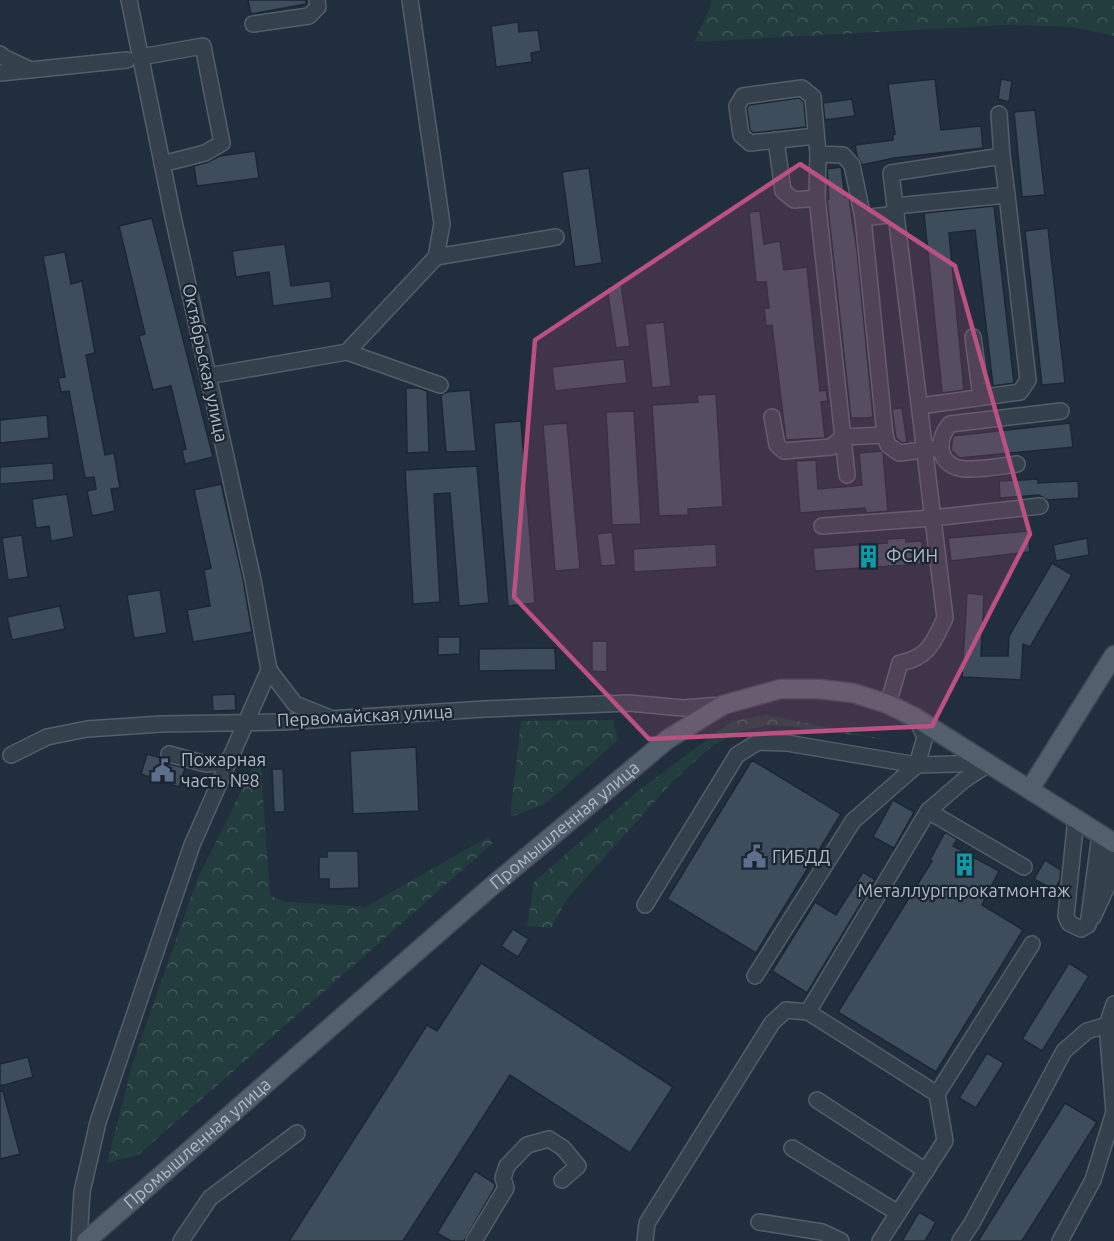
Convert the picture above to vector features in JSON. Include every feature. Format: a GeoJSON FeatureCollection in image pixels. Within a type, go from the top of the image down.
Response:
{"type":"FeatureCollection","features":[{"type":"Feature","properties":{"kind":"main road"},"geometry":{"type":"LineString","coordinates":[[1030,789],[1114,655]]}},
{"type":"Feature","properties":{"kind":"main road","name":"Промышленная улица"},"geometry":{"type":"LineString","coordinates":[[86,1241],[355,1004],[584,807],[668,739],[723,705],[780,689],[819,689],[853,693],[888,704],[916,718],[990,763],[1109,839]]}},
{"type":"Feature","properties":{"kind":"street","name":"Октябрьская улица"},"geometry":{"type":"LineString","coordinates":[[129,0],[134,59],[162,164],[253,580],[269,670]]}},
{"type":"Feature","properties":{"kind":"street"},"geometry":{"type":"LineString","coordinates":[[253,24],[309,16],[318,7],[317,0]]}},
{"type":"Feature","properties":{"kind":"street"},"geometry":{"type":"LineString","coordinates":[[347,352],[436,257],[442,224],[410,0]]}},
{"type":"Feature","properties":{"kind":"street"},"geometry":{"type":"LineString","coordinates":[[0,73],[134,59],[203,46],[222,143],[205,153],[162,164]]}},
{"type":"Feature","properties":{"kind":"street"},"geometry":{"type":"LineString","coordinates":[[0,54],[31,70]]}},
{"type":"Feature","properties":{"kind":"street"},"geometry":{"type":"LineString","coordinates":[[816,136],[750,143],[741,135],[737,106],[743,96],[802,88],[813,97],[818,154],[817,198],[847,475]]}},
{"type":"Feature","properties":{"kind":"street"},"geometry":{"type":"LineString","coordinates":[[920,406],[1020,392],[1028,380],[1006,195],[999,114]]}},
{"type":"Feature","properties":{"kind":"street"},"geometry":{"type":"LineString","coordinates":[[776,140],[783,191],[794,200],[817,198]]}},
{"type":"Feature","properties":{"kind":"street"},"geometry":{"type":"LineString","coordinates":[[818,154],[843,155],[852,165],[863,218],[885,435],[888,445],[899,453],[932,449],[953,465],[964,469],[1017,464]]}},
{"type":"Feature","properties":{"kind":"street"},"geometry":{"type":"LineString","coordinates":[[888,704],[900,663],[915,660],[932,647],[945,618],[933,518],[932,449],[920,406],[891,173],[1002,156]]}},
{"type":"Feature","properties":{"kind":"street"},"geometry":{"type":"LineString","coordinates":[[863,218],[896,210],[1006,195]]}},
{"type":"Feature","properties":{"kind":"street"},"geometry":{"type":"LineString","coordinates":[[436,257],[556,237]]}},
{"type":"Feature","properties":{"kind":"street"},"geometry":{"type":"LineString","coordinates":[[973,337],[981,397]]}},
{"type":"Feature","properties":{"kind":"street"},"geometry":{"type":"LineString","coordinates":[[208,376],[347,352],[440,385]]}},
{"type":"Feature","properties":{"kind":"street"},"geometry":{"type":"LineString","coordinates":[[932,449],[950,424],[1060,411]]}},
{"type":"Feature","properties":{"kind":"street"},"geometry":{"type":"LineString","coordinates":[[772,417],[777,445],[784,452],[831,447],[843,437],[885,435]]}},
{"type":"Feature","properties":{"kind":"street"},"geometry":{"type":"LineString","coordinates":[[822,526],[933,518],[1040,506]]}},
{"type":"Feature","properties":{"kind":"street"},"geometry":{"type":"LineString","coordinates":[[80,1241],[82,1192],[98,1122],[192,845],[269,670],[296,704],[332,719]]}},
{"type":"Feature","properties":{"kind":"street","name":"Первомайская улица"},"geometry":{"type":"LineString","coordinates":[[11,755],[47,737],[87,729],[161,724],[282,722],[485,709],[629,703],[683,708],[723,705]]}},
{"type":"Feature","properties":{"kind":"street"},"geometry":{"type":"LineString","coordinates":[[755,976],[853,821],[917,765],[925,737],[916,718]]}},
{"type":"Feature","properties":{"kind":"street"},"geometry":{"type":"LineString","coordinates":[[645,905],[737,755],[758,742],[787,743],[917,765],[990,763]]}},
{"type":"Feature","properties":{"kind":"street"},"geometry":{"type":"LineString","coordinates":[[170,754],[206,764],[229,762]]}},
{"type":"Feature","properties":{"kind":"street"},"geometry":{"type":"LineString","coordinates":[[808,1012],[928,811],[964,780],[990,763]]}},
{"type":"Feature","properties":{"kind":"street"},"geometry":{"type":"LineString","coordinates":[[928,811],[1024,867]]}},
{"type":"Feature","properties":{"kind":"street"},"geometry":{"type":"LineString","coordinates":[[1076,818],[1066,916],[1069,923],[1081,929],[1088,925],[1108,884],[1109,839]]}},
{"type":"Feature","properties":{"kind":"street"},"geometry":{"type":"LineString","coordinates":[[880,1241],[945,1140],[937,1094],[1032,944]]}},
{"type":"Feature","properties":{"kind":"street"},"geometry":{"type":"LineString","coordinates":[[1060,1241],[1093,1180],[1114,1112],[1107,1025],[1114,1004]]}},
{"type":"Feature","properties":{"kind":"street"},"geometry":{"type":"LineString","coordinates":[[645,1241],[647,1223],[772,1023],[786,1011],[808,1012],[937,1094]]}},
{"type":"Feature","properties":{"kind":"street"},"geometry":{"type":"LineString","coordinates":[[960,1241],[972,1223],[1064,1051],[1087,1031],[1107,1025]]}},
{"type":"Feature","properties":{"kind":"street"},"geometry":{"type":"LineString","coordinates":[[817,1100],[926,1171]]}},
{"type":"Feature","properties":{"kind":"street"},"geometry":{"type":"LineString","coordinates":[[181,1241],[210,1197],[297,1133]]}},
{"type":"Feature","properties":{"kind":"street"},"geometry":{"type":"LineString","coordinates":[[474,1241],[506,1188],[503,1178],[507,1166],[527,1145],[549,1139],[563,1148],[578,1166],[562,1180]]}},
{"type":"Feature","properties":{"kind":"street"},"geometry":{"type":"LineString","coordinates":[[792,1148],[898,1213]]}},
{"type":"Feature","properties":{"kind":"street"},"geometry":{"type":"LineString","coordinates":[[759,1222],[822,1232],[841,1241]]}},
{"type":"Feature","properties":{"kind":"highlighted area"},"geometry":{"type":"Polygon","coordinates":[[[800,164],[955,266],[1030,534],[932,726],[649,739],[514,597],[535,340],[800,164]]]}},
{"type":"Feature","properties":{"kind":"green space"},"geometry":{"type":"Polygon","coordinates":[[[711,0],[1114,0],[1114,36],[1072,27],[1008,25],[694,42],[710,8],[711,0]]]}},
{"type":"Feature","properties":{"kind":"green space"},"geometry":{"type":"Polygon","coordinates":[[[768,715],[893,741],[772,725],[743,730],[712,746],[674,780],[567,899],[551,928],[527,926],[534,882],[638,791],[732,721],[768,715]]]}},
{"type":"Feature","properties":{"kind":"green space"},"geometry":{"type":"Polygon","coordinates":[[[613,720],[618,740],[545,804],[510,817],[521,721],[613,720]]]}},
{"type":"Feature","properties":{"kind":"green space"},"geometry":{"type":"Polygon","coordinates":[[[260,753],[270,895],[282,901],[365,907],[488,837],[493,843],[138,1155],[107,1163],[133,1062],[197,880],[260,753]]]}},
{"type":"Feature","properties":{"kind":"building"},"geometry":{"type":"Polygon","coordinates":[[[248,0],[306,0],[306,4],[251,14],[248,0]]]}},
{"type":"Feature","properties":{"kind":"building"},"geometry":{"type":"Polygon","coordinates":[[[518,22],[519,32],[538,30],[541,51],[531,53],[532,62],[496,67],[491,26],[518,22]]]}},
{"type":"Feature","properties":{"kind":"building"},"geometry":{"type":"Polygon","coordinates":[[[935,79],[941,130],[981,126],[983,148],[894,158],[862,165],[855,145],[893,140],[895,134],[888,84],[935,79]]]}},
{"type":"Feature","properties":{"kind":"building"},"geometry":{"type":"Polygon","coordinates":[[[1001,79],[1012,81],[1009,102],[998,99],[1001,79]]]}},
{"type":"Feature","properties":{"kind":"building"},"geometry":{"type":"Polygon","coordinates":[[[799,98],[804,102],[806,127],[753,133],[750,130],[747,108],[749,105],[799,98]]]}},
{"type":"Feature","properties":{"kind":"building"},"geometry":{"type":"Polygon","coordinates":[[[852,99],[855,116],[825,120],[823,103],[852,99]]]}},
{"type":"Feature","properties":{"kind":"building"},"geometry":{"type":"Polygon","coordinates":[[[1035,110],[1045,195],[1022,197],[1014,112],[1035,110]]]}},
{"type":"Feature","properties":{"kind":"building"},"geometry":{"type":"Polygon","coordinates":[[[255,151],[259,178],[197,186],[194,166],[220,156],[255,151]]]}},
{"type":"Feature","properties":{"kind":"building"},"geometry":{"type":"Polygon","coordinates":[[[841,167],[845,197],[849,197],[857,251],[873,417],[867,418],[851,418],[827,199],[829,199],[827,169],[841,167]]]}},
{"type":"Feature","properties":{"kind":"building"},"geometry":{"type":"Polygon","coordinates":[[[589,168],[602,263],[575,267],[562,172],[589,168]]]}},
{"type":"Feature","properties":{"kind":"building"},"geometry":{"type":"Polygon","coordinates":[[[994,206],[1014,383],[993,386],[975,230],[949,233],[964,390],[942,393],[924,213],[994,206]]]}},
{"type":"Feature","properties":{"kind":"building"},"geometry":{"type":"Polygon","coordinates":[[[760,211],[764,244],[780,241],[784,270],[807,267],[820,391],[826,390],[828,401],[821,402],[825,438],[786,440],[772,325],[766,326],[764,308],[769,308],[766,282],[756,282],[749,212],[760,211]]]}},
{"type":"Feature","properties":{"kind":"building"},"geometry":{"type":"Polygon","coordinates":[[[152,218],[213,457],[185,464],[182,450],[186,449],[171,386],[153,390],[139,336],[145,334],[119,226],[152,218]]]}},
{"type":"Feature","properties":{"kind":"building"},"geometry":{"type":"Polygon","coordinates":[[[1048,228],[1065,383],[1042,385],[1025,231],[1048,228]]]}},
{"type":"Feature","properties":{"kind":"building"},"geometry":{"type":"Polygon","coordinates":[[[285,244],[291,286],[330,281],[332,298],[273,306],[269,272],[236,277],[232,251],[285,244]]]}},
{"type":"Feature","properties":{"kind":"building"},"geometry":{"type":"Polygon","coordinates":[[[65,252],[71,284],[82,281],[95,353],[86,355],[105,455],[114,453],[120,488],[111,489],[115,511],[92,516],[87,491],[96,489],[94,477],[85,478],[69,391],[61,392],[58,378],[65,377],[43,256],[65,252]]]}},
{"type":"Feature","properties":{"kind":"building"},"geometry":{"type":"Polygon","coordinates":[[[621,285],[630,346],[616,348],[607,287],[621,285]]]}},
{"type":"Feature","properties":{"kind":"building"},"geometry":{"type":"Polygon","coordinates":[[[664,322],[671,386],[652,388],[645,324],[664,322]]]}},
{"type":"Feature","properties":{"kind":"building"},"geometry":{"type":"Polygon","coordinates":[[[624,359],[627,383],[555,391],[552,367],[624,359]]]}},
{"type":"Feature","properties":{"kind":"building"},"geometry":{"type":"Polygon","coordinates":[[[406,388],[419,388],[427,391],[429,452],[407,453],[406,388]]]}},
{"type":"Feature","properties":{"kind":"building"},"geometry":{"type":"Polygon","coordinates":[[[470,390],[476,451],[446,452],[441,395],[447,392],[470,390]]]}},
{"type":"Feature","properties":{"kind":"building"},"geometry":{"type":"Polygon","coordinates":[[[716,394],[723,507],[688,509],[688,515],[659,516],[652,405],[698,402],[697,395],[716,394]]]}},
{"type":"Feature","properties":{"kind":"building"},"geometry":{"type":"Polygon","coordinates":[[[902,408],[907,442],[902,443],[896,438],[892,409],[902,408]]]}},
{"type":"Feature","properties":{"kind":"building"},"geometry":{"type":"Polygon","coordinates":[[[634,411],[641,524],[612,525],[606,412],[634,411]]]}},
{"type":"Feature","properties":{"kind":"building"},"geometry":{"type":"Polygon","coordinates":[[[47,415],[49,438],[0,443],[0,420],[47,415]]]}},
{"type":"Feature","properties":{"kind":"building"},"geometry":{"type":"Polygon","coordinates":[[[521,421],[535,603],[508,606],[494,423],[521,421]]]}},
{"type":"Feature","properties":{"kind":"building"},"geometry":{"type":"Polygon","coordinates":[[[567,423],[580,569],[555,571],[543,425],[567,423]]]}},
{"type":"Feature","properties":{"kind":"building"},"geometry":{"type":"Polygon","coordinates":[[[1070,423],[1073,447],[959,458],[951,450],[953,436],[1070,423]]]}},
{"type":"Feature","properties":{"kind":"building"},"geometry":{"type":"Polygon","coordinates":[[[881,451],[888,511],[866,513],[865,508],[800,513],[796,461],[816,460],[818,489],[862,485],[859,453],[881,451]]]}},
{"type":"Feature","properties":{"kind":"building"},"geometry":{"type":"Polygon","coordinates":[[[53,463],[54,480],[0,484],[0,467],[53,463]]]}},
{"type":"Feature","properties":{"kind":"building"},"geometry":{"type":"Polygon","coordinates":[[[477,466],[489,603],[459,606],[450,493],[434,494],[440,602],[413,604],[405,470],[477,466]]]}},
{"type":"Feature","properties":{"kind":"building"},"geometry":{"type":"Polygon","coordinates":[[[1038,479],[1038,483],[1078,481],[1079,498],[1047,500],[1039,495],[1000,498],[999,481],[1038,479]]]}},
{"type":"Feature","properties":{"kind":"building"},"geometry":{"type":"Polygon","coordinates":[[[221,484],[243,579],[252,632],[193,642],[187,610],[210,606],[204,570],[211,568],[194,490],[221,484]]]}},
{"type":"Feature","properties":{"kind":"building"},"geometry":{"type":"Polygon","coordinates":[[[67,494],[74,537],[51,541],[49,526],[36,528],[32,499],[67,494]]]}},
{"type":"Feature","properties":{"kind":"building"},"geometry":{"type":"Polygon","coordinates":[[[1028,531],[1030,552],[951,561],[948,538],[1028,531]]]}},
{"type":"Feature","properties":{"kind":"building"},"geometry":{"type":"Polygon","coordinates":[[[612,532],[616,565],[601,566],[597,534],[612,532]]]}},
{"type":"Feature","properties":{"kind":"building"},"geometry":{"type":"Polygon","coordinates":[[[22,535],[28,577],[8,580],[2,538],[22,535]]]}},
{"type":"Feature","properties":{"kind":"building","name":"ФСИН"},"geometry":{"type":"Polygon","coordinates":[[[906,538],[906,542],[922,541],[923,564],[815,571],[813,548],[887,543],[887,539],[906,538]]]}},
{"type":"Feature","properties":{"kind":"building"},"geometry":{"type":"Polygon","coordinates":[[[1087,538],[1089,555],[1056,561],[1053,545],[1087,538]]]}},
{"type":"Feature","properties":{"kind":"building"},"geometry":{"type":"Polygon","coordinates":[[[716,544],[717,567],[634,572],[633,549],[716,544]]]}},
{"type":"Feature","properties":{"kind":"building"},"geometry":{"type":"Polygon","coordinates":[[[1052,563],[1072,575],[1030,647],[1023,644],[1021,680],[962,677],[967,593],[984,595],[981,656],[1008,656],[1009,636],[1052,563]]]}},
{"type":"Feature","properties":{"kind":"building"},"geometry":{"type":"Polygon","coordinates":[[[160,590],[167,633],[134,638],[127,595],[160,590]]]}},
{"type":"Feature","properties":{"kind":"building"},"geometry":{"type":"Polygon","coordinates":[[[60,606],[65,629],[12,640],[7,617],[60,606]]]}},
{"type":"Feature","properties":{"kind":"building"},"geometry":{"type":"Polygon","coordinates":[[[438,637],[460,637],[460,654],[438,655],[438,637]]]}},
{"type":"Feature","properties":{"kind":"building"},"geometry":{"type":"Polygon","coordinates":[[[592,641],[607,641],[607,672],[592,671],[592,641]]]}},
{"type":"Feature","properties":{"kind":"building"},"geometry":{"type":"Polygon","coordinates":[[[555,648],[556,670],[479,671],[479,649],[555,648]]]}},
{"type":"Feature","properties":{"kind":"building"},"geometry":{"type":"Polygon","coordinates":[[[235,694],[236,710],[213,711],[212,695],[235,694]]]}},
{"type":"Feature","properties":{"kind":"building"},"geometry":{"type":"Polygon","coordinates":[[[416,747],[419,811],[353,814],[350,751],[416,747]]]}},
{"type":"Feature","properties":{"kind":"building","name":"Пожарная часть №8"},"geometry":{"type":"Polygon","coordinates":[[[147,754],[161,758],[166,763],[185,768],[179,787],[141,774],[147,754]]]}},
{"type":"Feature","properties":{"kind":"building","name":"ГИБДД"},"geometry":{"type":"Polygon","coordinates":[[[752,760],[841,814],[756,953],[667,899],[752,760]]]}},
{"type":"Feature","properties":{"kind":"building"},"geometry":{"type":"Polygon","coordinates":[[[272,769],[283,769],[285,812],[274,812],[272,769]]]}},
{"type":"Feature","properties":{"kind":"building"},"geometry":{"type":"Polygon","coordinates":[[[893,800],[914,812],[894,848],[873,837],[893,800]]]}},
{"type":"Feature","properties":{"kind":"building"},"geometry":{"type":"Polygon","coordinates":[[[945,832],[957,839],[953,846],[999,871],[982,905],[1023,930],[936,1072],[838,1012],[932,861],[930,860],[945,832]]]}},
{"type":"Feature","properties":{"kind":"building"},"geometry":{"type":"Polygon","coordinates":[[[327,851],[358,851],[359,888],[329,889],[329,879],[319,879],[319,857],[327,857],[327,851]]]}},
{"type":"Feature","properties":{"kind":"building"},"geometry":{"type":"Polygon","coordinates":[[[1045,860],[1061,870],[1060,880],[1054,890],[1034,879],[1045,860]]]}},
{"type":"Feature","properties":{"kind":"building"},"geometry":{"type":"Polygon","coordinates":[[[863,872],[875,880],[807,993],[772,971],[815,902],[836,915],[863,872]]]}},
{"type":"Feature","properties":{"kind":"building"},"geometry":{"type":"Polygon","coordinates":[[[513,929],[529,939],[518,957],[501,946],[513,929]]]}},
{"type":"Feature","properties":{"kind":"building"},"geometry":{"type":"Polygon","coordinates":[[[481,963],[673,1087],[630,1153],[510,1075],[403,1241],[289,1241],[427,1025],[437,1031],[481,963]]]}},
{"type":"Feature","properties":{"kind":"building"},"geometry":{"type":"Polygon","coordinates":[[[1069,963],[1089,976],[1042,1051],[1022,1039],[1069,963]]]}},
{"type":"Feature","properties":{"kind":"building"},"geometry":{"type":"Polygon","coordinates":[[[987,1053],[1004,1063],[976,1108],[959,1098],[987,1053]]]}},
{"type":"Feature","properties":{"kind":"building"},"geometry":{"type":"Polygon","coordinates":[[[28,1057],[33,1077],[0,1086],[0,1064],[28,1057]]]}},
{"type":"Feature","properties":{"kind":"building"},"geometry":{"type":"Polygon","coordinates":[[[0,1091],[3,1091],[20,1154],[0,1159],[0,1091]]]}},
{"type":"Feature","properties":{"kind":"building"},"geometry":{"type":"Polygon","coordinates":[[[1065,1103],[1097,1122],[1022,1241],[978,1241],[1065,1103]]]}},
{"type":"Feature","properties":{"kind":"building"},"geometry":{"type":"Polygon","coordinates":[[[475,1171],[494,1183],[495,1187],[464,1241],[451,1241],[437,1233],[475,1171]]]}},
{"type":"Feature","properties":{"kind":"building"},"geometry":{"type":"Polygon","coordinates":[[[919,1212],[936,1222],[925,1241],[902,1241],[919,1212]]]}},
{"type":"Feature","properties":{"kind":"place","name":"ФСИН"},"geometry":{"type":"Point","coordinates":[868,556]}},
{"type":"Feature","properties":{"kind":"place","name":"Пожарная часть №8"},"geometry":{"type":"Point","coordinates":[163,770]}},
{"type":"Feature","properties":{"kind":"place","name":"ГИБДД"},"geometry":{"type":"Point","coordinates":[754,857]}},
{"type":"Feature","properties":{"kind":"place","name":"Металлургпрокатмонтаж"},"geometry":{"type":"Point","coordinates":[964,865]}}]}
